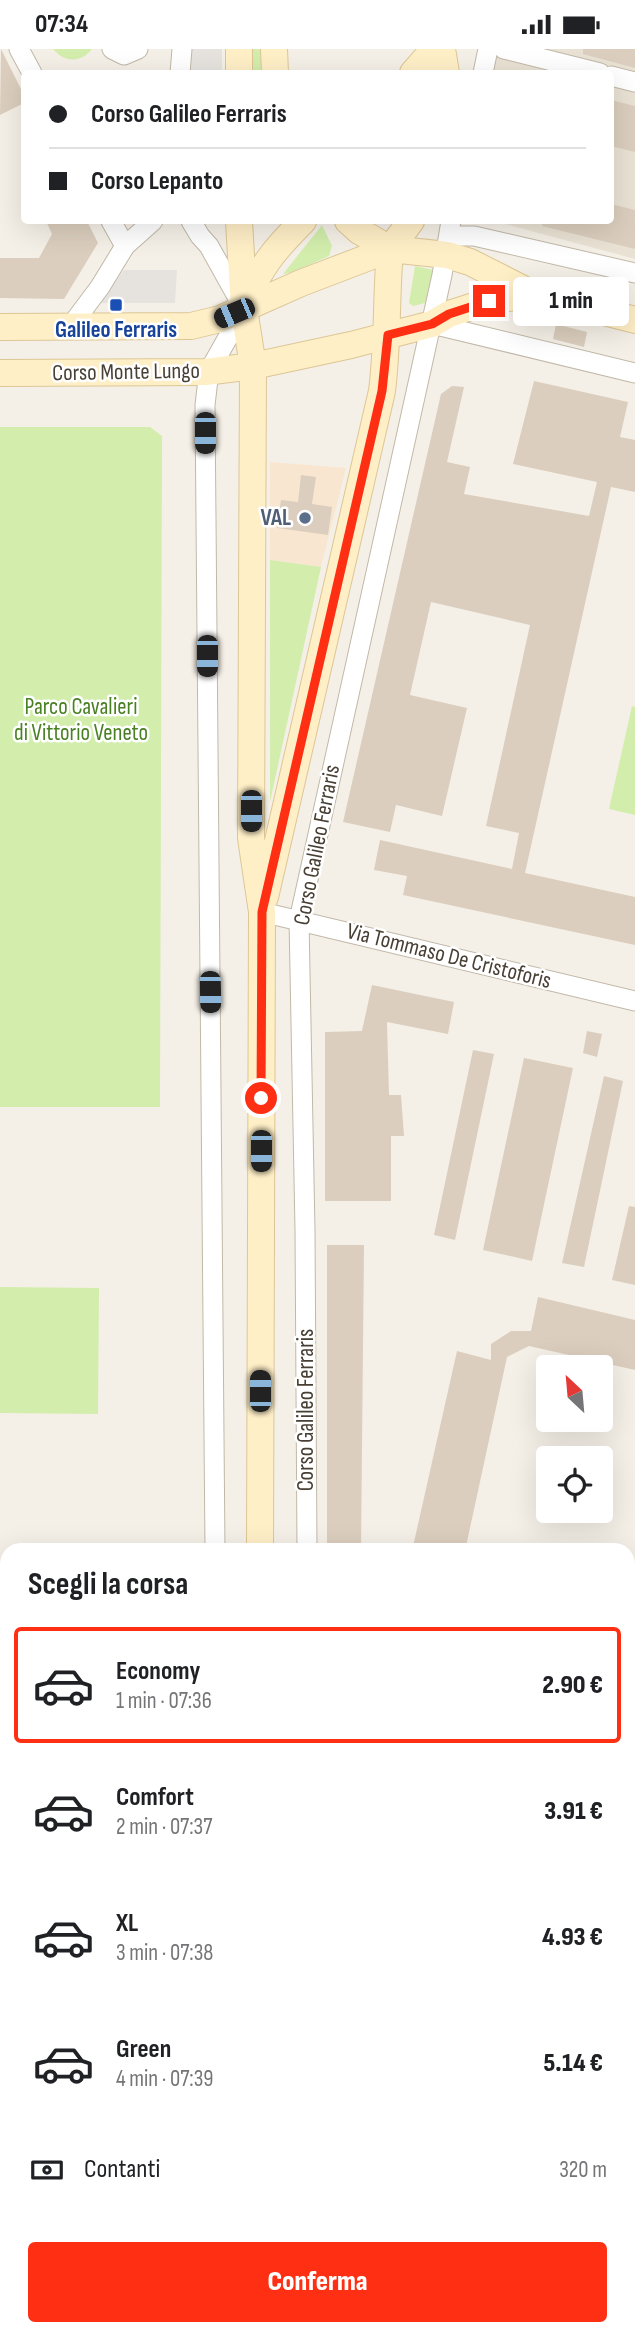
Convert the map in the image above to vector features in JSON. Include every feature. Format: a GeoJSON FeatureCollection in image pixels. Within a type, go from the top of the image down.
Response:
{"type":"FeatureCollection","features":[{"type":"Feature","properties":{"kind":"main road"},"geometry":{"type":"LineString","coordinates":[[239,49],[239,70]]}},
{"type":"Feature","properties":{"kind":"main road"},"geometry":{"type":"LineString","coordinates":[[274,49],[275,70]]}},
{"type":"Feature","properties":{"kind":"main road"},"geometry":{"type":"LineString","coordinates":[[416,70],[434,49]]}},
{"type":"Feature","properties":{"kind":"main road"},"geometry":{"type":"LineString","coordinates":[[442,49],[446,70]]}},
{"type":"Feature","properties":{"kind":"main road","name":"Corso Galileo Ferraris"},"geometry":{"type":"LineString","coordinates":[[239,224],[244,309],[253,366],[251,838],[262,912],[260,1543]]}},
{"type":"Feature","properties":{"kind":"main road"},"geometry":{"type":"LineString","coordinates":[[244,309],[252,284],[269,257],[300,224]]}},
{"type":"Feature","properties":{"kind":"main road"},"geometry":{"type":"LineString","coordinates":[[352,224],[390,249],[449,237],[470,262],[533,294],[635,320]]}},
{"type":"Feature","properties":{"kind":"main road"},"geometry":{"type":"LineString","coordinates":[[390,249],[409,224]]}},
{"type":"Feature","properties":{"kind":"main road","name":"Corso Galileo Ferraris"},"geometry":{"type":"LineString","coordinates":[[262,912],[382,391],[388,335],[387,282],[390,249]]}},
{"type":"Feature","properties":{"kind":"main road","name":"Corso Monte Lungo"},"geometry":{"type":"LineString","coordinates":[[0,327],[191,325],[220,319],[301,283],[390,249]]}},
{"type":"Feature","properties":{"kind":"main road","name":"Corso Monte Lungo"},"geometry":{"type":"LineString","coordinates":[[0,373],[209,371],[253,366],[432,324],[449,314],[489,301],[533,294]]}},
{"type":"Feature","properties":{"kind":"street"},"geometry":{"type":"LineString","coordinates":[[19,49],[30,70]]}},
{"type":"Feature","properties":{"kind":"street"},"geometry":{"type":"LineString","coordinates":[[112,49],[124,55],[138,49]]}},
{"type":"Feature","properties":{"kind":"street"},"geometry":{"type":"LineString","coordinates":[[180,70],[182,49]]}},
{"type":"Feature","properties":{"kind":"street"},"geometry":{"type":"LineString","coordinates":[[483,70],[488,49]]}},
{"type":"Feature","properties":{"kind":"street"},"geometry":{"type":"LineString","coordinates":[[503,49],[588,70]]}},
{"type":"Feature","properties":{"kind":"street"},"geometry":{"type":"LineString","coordinates":[[614,77],[635,82]]}},
{"type":"Feature","properties":{"kind":"street"},"geometry":{"type":"LineString","coordinates":[[113,224],[125,246]]}},
{"type":"Feature","properties":{"kind":"street"},"geometry":{"type":"LineString","coordinates":[[70,327],[100,287],[125,246],[150,224]]}},
{"type":"Feature","properties":{"kind":"street"},"geometry":{"type":"LineString","coordinates":[[193,224],[209,246],[244,309],[209,371],[205,405],[215,1543]]}},
{"type":"Feature","properties":{"kind":"street"},"geometry":{"type":"LineString","coordinates":[[207,224],[209,246]]}},
{"type":"Feature","properties":{"kind":"street"},"geometry":{"type":"LineString","coordinates":[[449,237],[474,236],[635,273]]}},
{"type":"Feature","properties":{"kind":"street","name":"Corso Galileo Ferraris"},"geometry":{"type":"LineString","coordinates":[[307,1543],[299,920],[449,237]]}},
{"type":"Feature","properties":{"kind":"street"},"geometry":{"type":"LineString","coordinates":[[432,324],[635,373]]}},
{"type":"Feature","properties":{"kind":"street","name":"Via Tommaso De Cristoforis"},"geometry":{"type":"LineString","coordinates":[[262,912],[635,1001]]}},
{"type":"Feature","properties":{"kind":"shaded area"},"geometry":{"type":"Polygon","coordinates":[[[187,49],[222,49],[222,70],[186,70],[187,49]]]}},
{"type":"Feature","properties":{"kind":"shaded area"},"geometry":{"type":"Polygon","coordinates":[[[489,49],[635,49],[635,259],[505,224],[614,224],[614,70],[485,70],[489,49]]]}},
{"type":"Feature","properties":{"kind":"shaded area"},"geometry":{"type":"Polygon","coordinates":[[[124,270],[177,270],[175,303],[99,303],[124,270]]]}},
{"type":"Feature","properties":{"kind":"shaded area"},"geometry":{"type":"Polygon","coordinates":[[[270,462],[346,468],[321,567],[270,560],[270,462]]]}},
{"type":"Feature","properties":{"kind":"green space"},"geometry":{"type":"Polygon","coordinates":[[[53,49],[92,49],[83,57],[68,59],[53,49]]]}},
{"type":"Feature","properties":{"kind":"green space"},"geometry":{"type":"Polygon","coordinates":[[[252,49],[261,49],[261,70],[252,70],[252,49]]]}},
{"type":"Feature","properties":{"kind":"green space"},"geometry":{"type":"Polygon","coordinates":[[[322,225],[332,246],[329,256],[283,274],[322,225]]]}},
{"type":"Feature","properties":{"kind":"green space"},"geometry":{"type":"Polygon","coordinates":[[[415,266],[433,270],[425,303],[413,306],[409,303],[415,266]]]}},
{"type":"Feature","properties":{"kind":"green space","name":"Parco Cavalieri di Vittorio Veneto"},"geometry":{"type":"Polygon","coordinates":[[[0,427],[150,427],[162,436],[160,1107],[0,1107],[0,427]]]}},
{"type":"Feature","properties":{"kind":"green space"},"geometry":{"type":"Polygon","coordinates":[[[270,560],[321,567],[270,802],[270,560]]]}},
{"type":"Feature","properties":{"kind":"green space"},"geometry":{"type":"Polygon","coordinates":[[[632,706],[635,707],[635,815],[609,809],[632,706]]]}},
{"type":"Feature","properties":{"kind":"green space"},"geometry":{"type":"Polygon","coordinates":[[[0,1287],[99,1288],[98,1414],[0,1413],[0,1287]]]}},
{"type":"Feature","properties":{"kind":"building"},"geometry":{"type":"Polygon","coordinates":[[[1,49],[21,89],[21,104],[0,115],[1,49]]]}},
{"type":"Feature","properties":{"kind":"building"},"geometry":{"type":"Polygon","coordinates":[[[583,49],[635,49],[635,68],[583,54],[583,49]]]}},
{"type":"Feature","properties":{"kind":"building"},"geometry":{"type":"Polygon","coordinates":[[[614,101],[635,106],[635,152],[614,147],[614,101]]]}},
{"type":"Feature","properties":{"kind":"building"},"geometry":{"type":"Polygon","coordinates":[[[614,205],[635,210],[635,249],[542,226],[614,224],[614,205]]]}},
{"type":"Feature","properties":{"kind":"building"},"geometry":{"type":"Polygon","coordinates":[[[47,224],[88,224],[98,243],[64,299],[0,298],[0,258],[39,258],[52,234],[47,224]]]}},
{"type":"Feature","properties":{"kind":"building"},"geometry":{"type":"Polygon","coordinates":[[[556,324],[587,332],[584,347],[553,339],[556,324]]]}},
{"type":"Feature","properties":{"kind":"building"},"geometry":{"type":"Polygon","coordinates":[[[534,381],[628,402],[620,437],[635,440],[635,492],[611,487],[525,873],[635,897],[635,945],[403,895],[407,876],[374,870],[380,840],[512,869],[519,833],[486,826],[530,625],[431,602],[410,695],[467,708],[442,816],[396,805],[390,832],[343,822],[441,394],[452,386],[464,387],[447,462],[470,467],[464,494],[589,516],[597,482],[513,464],[534,381]]]}},
{"type":"Feature","properties":{"kind":"building"},"geometry":{"type":"Polygon","coordinates":[[[301,475],[316,477],[312,504],[332,507],[328,535],[277,528],[281,500],[298,502],[301,475]]]}},
{"type":"Feature","properties":{"kind":"building"},"geometry":{"type":"Polygon","coordinates":[[[372,985],[454,1002],[448,1034],[387,1022],[389,1095],[401,1095],[404,1136],[391,1136],[391,1201],[325,1201],[325,1032],[362,1031],[372,985]]]}},
{"type":"Feature","properties":{"kind":"building"},"geometry":{"type":"Polygon","coordinates":[[[587,1031],[602,1034],[597,1057],[583,1053],[587,1031]]]}},
{"type":"Feature","properties":{"kind":"building"},"geometry":{"type":"Polygon","coordinates":[[[473,1050],[494,1054],[455,1240],[434,1235],[473,1050]]]}},
{"type":"Feature","properties":{"kind":"building"},"geometry":{"type":"Polygon","coordinates":[[[524,1058],[573,1068],[532,1261],[483,1250],[524,1058]]]}},
{"type":"Feature","properties":{"kind":"building"},"geometry":{"type":"Polygon","coordinates":[[[604,1076],[623,1081],[584,1267],[562,1263],[604,1076]]]}},
{"type":"Feature","properties":{"kind":"building"},"geometry":{"type":"Polygon","coordinates":[[[629,1206],[635,1207],[635,1285],[612,1280],[629,1206]]]}},
{"type":"Feature","properties":{"kind":"building"},"geometry":{"type":"Polygon","coordinates":[[[327,1245],[364,1245],[361,1543],[327,1543],[327,1245]]]}},
{"type":"Feature","properties":{"kind":"building"},"geometry":{"type":"Polygon","coordinates":[[[538,1297],[635,1320],[635,1370],[613,1365],[613,1355],[569,1355],[529,1346],[507,1357],[467,1543],[414,1543],[457,1351],[491,1360],[491,1344],[511,1331],[531,1331],[538,1297]]]}},
{"type":"Feature","properties":{"kind":"place","name":"Galileo Ferraris"},"geometry":{"type":"Point","coordinates":[116,305]}},
{"type":"Feature","properties":{"kind":"place","name":"VAL"},"geometry":{"type":"Point","coordinates":[305,518]}},
{"type":"Feature","properties":{"kind":"route"},"geometry":{"type":"LineString","coordinates":[[261,1098],[262,912],[382,391],[388,335],[432,324],[449,314],[489,301]]}}]}
